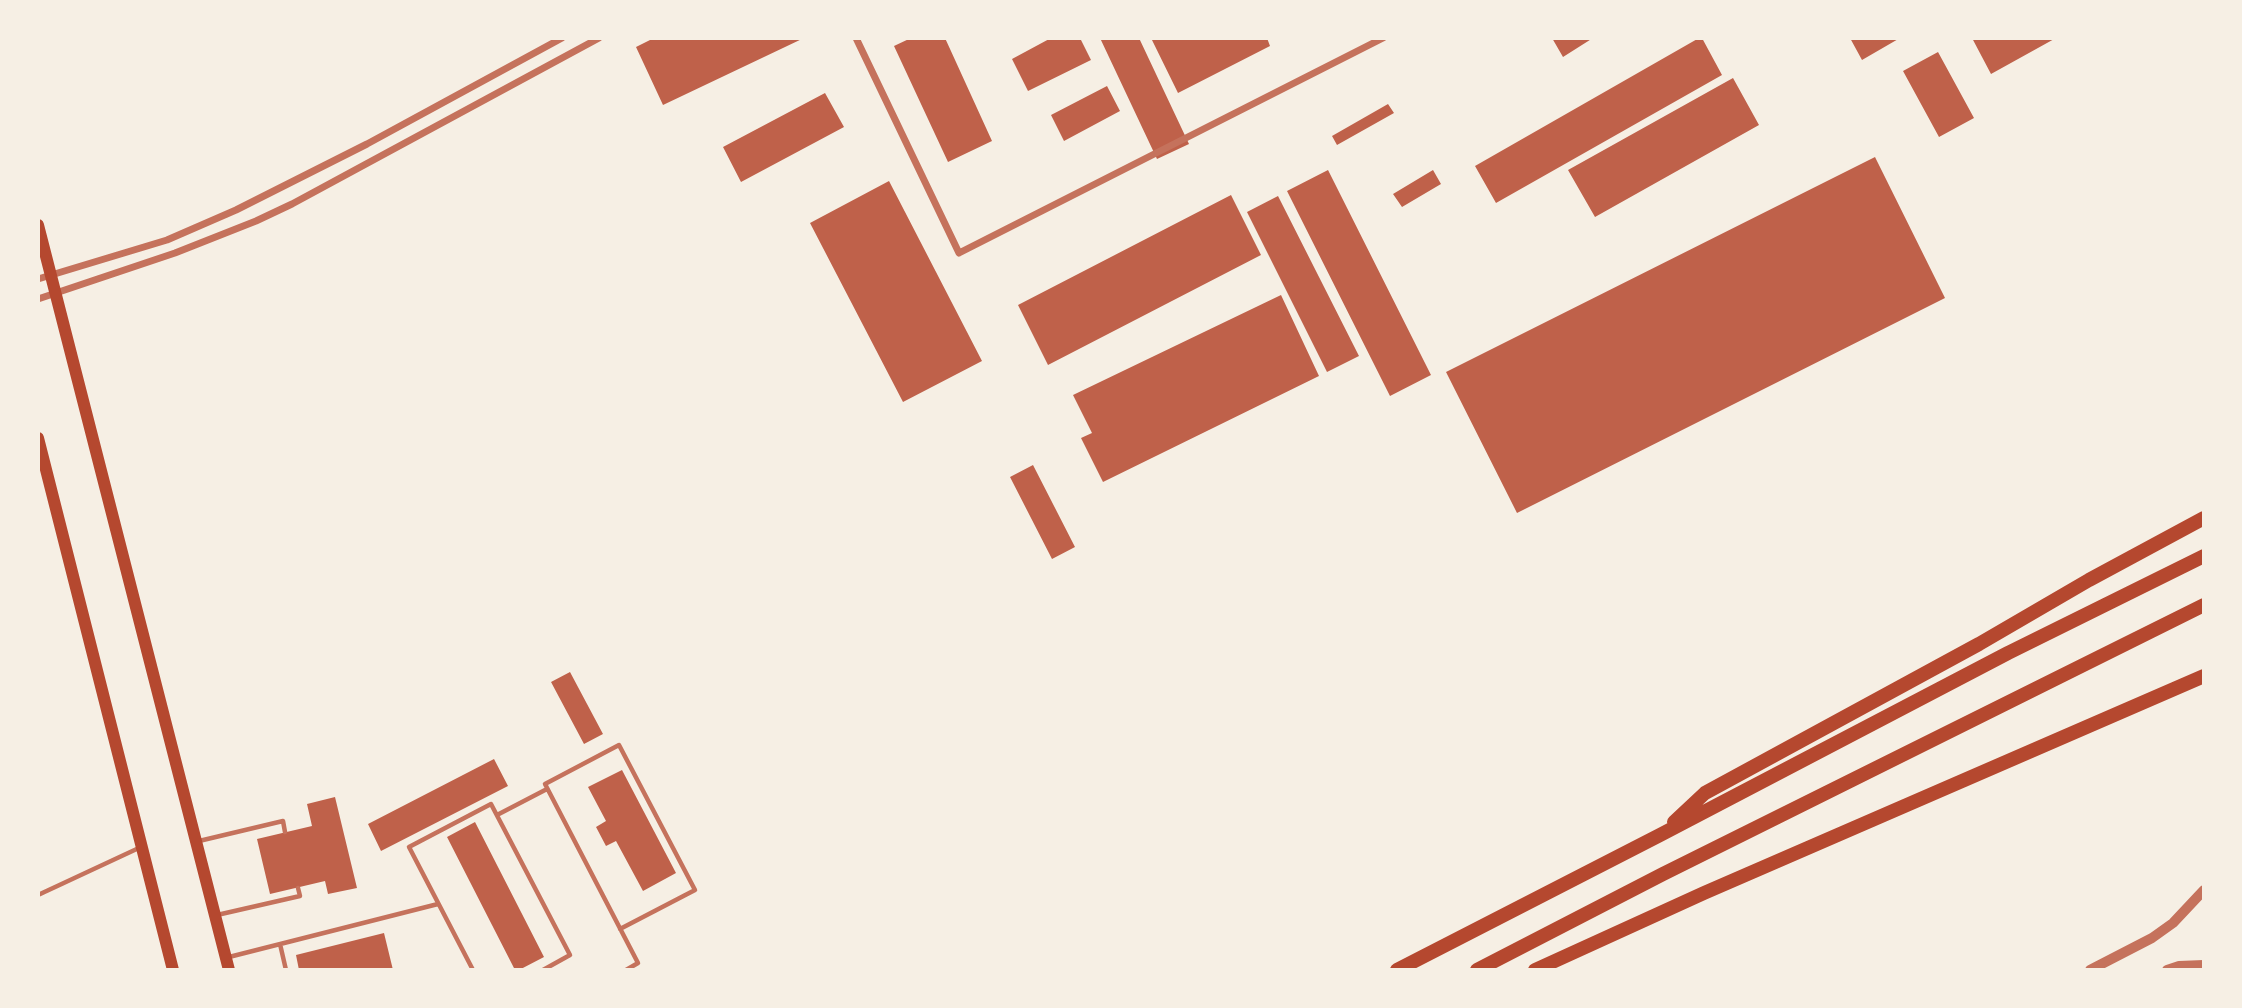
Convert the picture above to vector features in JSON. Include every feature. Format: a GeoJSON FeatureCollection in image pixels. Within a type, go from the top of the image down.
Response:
{"type":"FeatureCollection","features":[{"type":"Feature","properties":{"kind":"highway"},"geometry":{"type":"LineString","coordinates":[[1660,835],[1705,793],[2203,518]]}},
{"type":"Feature","properties":{"kind":"highway"},"geometry":{"type":"LineString","coordinates":[[1397,970],[2008,653],[2203,556]]}},
{"type":"Feature","properties":{"kind":"highway"},"geometry":{"type":"LineString","coordinates":[[1476,970],[1663,873],[2203,605]]}},
{"type":"Feature","properties":{"kind":"highway"},"geometry":{"type":"LineString","coordinates":[[2162,626],[2203,611]]}},
{"type":"Feature","properties":{"kind":"highway"},"geometry":{"type":"LineString","coordinates":[[1535,970],[1704,893],[2203,676]]}},
{"type":"Feature","properties":{"kind":"main road"},"geometry":{"type":"LineString","coordinates":[[38,225],[45,277],[55,295],[227,963]]}},
{"type":"Feature","properties":{"kind":"main road"},"geometry":{"type":"LineString","coordinates":[[38,438],[173,970]]}},
{"type":"Feature","properties":{"kind":"street"},"geometry":{"type":"LineString","coordinates":[[45,277],[104,261],[179,235],[277,190],[562,38]]}},
{"type":"Feature","properties":{"kind":"street"},"geometry":{"type":"LineString","coordinates":[[38,299],[175,254],[292,204],[599,38]]}},
{"type":"Feature","properties":{"kind":"street"},"geometry":{"type":"LineString","coordinates":[[856,38],[959,253],[1383,38]]}},
{"type":"Feature","properties":{"kind":"street"},"geometry":{"type":"LineString","coordinates":[[2090,970],[2152,938],[2173,923],[2203,890]]}},
{"type":"Feature","properties":{"kind":"street"},"geometry":{"type":"LineString","coordinates":[[2166,970],[2179,966],[2203,965]]}},
{"type":"Feature","properties":{"kind":"lane"},"geometry":{"type":"LineString","coordinates":[[620,929],[695,890],[619,745],[545,784],[547,789],[620,929],[638,963],[626,970]]}},
{"type":"Feature","properties":{"kind":"lane"},"geometry":{"type":"LineString","coordinates":[[497,815],[547,789]]}},
{"type":"Feature","properties":{"kind":"lane"},"geometry":{"type":"LineString","coordinates":[[473,970],[409,847],[491,804],[570,955],[543,970]]}},
{"type":"Feature","properties":{"kind":"lane"},"geometry":{"type":"LineString","coordinates":[[197,842],[283,821],[285,832]]}},
{"type":"Feature","properties":{"kind":"lane"},"geometry":{"type":"LineString","coordinates":[[38,895],[141,846]]}},
{"type":"Feature","properties":{"kind":"lane"},"geometry":{"type":"LineString","coordinates":[[216,916],[300,896],[298,888]]}},
{"type":"Feature","properties":{"kind":"lane"},"geometry":{"type":"LineString","coordinates":[[227,963],[280,944],[438,904]]}},
{"type":"Feature","properties":{"kind":"lane"},"geometry":{"type":"LineString","coordinates":[[280,944],[286,970]]}},
{"type":"Feature","properties":{"kind":"building"},"geometry":{"type":"Polygon","coordinates":[[[654,38],[804,38],[663,105],[636,47],[654,38]]]}},
{"type":"Feature","properties":{"kind":"building"},"geometry":{"type":"Polygon","coordinates":[[[911,38],[945,38],[992,141],[948,162],[894,46],[911,38]]]}},
{"type":"Feature","properties":{"kind":"building"},"geometry":{"type":"Polygon","coordinates":[[[1051,38],[1080,38],[1091,60],[1028,91],[1012,59],[1051,38]]]}},
{"type":"Feature","properties":{"kind":"building"},"geometry":{"type":"Polygon","coordinates":[[[1100,38],[1139,38],[1189,144],[1157,159],[1100,38]]]}},
{"type":"Feature","properties":{"kind":"building"},"geometry":{"type":"Polygon","coordinates":[[[1151,38],[1267,38],[1270,46],[1178,93],[1151,38]]]}},
{"type":"Feature","properties":{"kind":"building"},"geometry":{"type":"Polygon","coordinates":[[[1552,38],[1593,38],[1563,57],[1552,38]]]}},
{"type":"Feature","properties":{"kind":"building"},"geometry":{"type":"Polygon","coordinates":[[[1702,38],[1722,75],[1496,203],[1475,166],[1702,38]]]}},
{"type":"Feature","properties":{"kind":"building"},"geometry":{"type":"Polygon","coordinates":[[[1850,38],[1900,38],[1862,60],[1850,38]]]}},
{"type":"Feature","properties":{"kind":"building"},"geometry":{"type":"Polygon","coordinates":[[[1972,38],[2056,38],[1991,74],[1972,38]]]}},
{"type":"Feature","properties":{"kind":"building"},"geometry":{"type":"Polygon","coordinates":[[[1938,52],[1974,118],[1939,137],[1903,71],[1938,52]]]}},
{"type":"Feature","properties":{"kind":"building"},"geometry":{"type":"Polygon","coordinates":[[[1733,78],[1759,125],[1595,217],[1568,170],[1733,78]]]}},
{"type":"Feature","properties":{"kind":"building"},"geometry":{"type":"Polygon","coordinates":[[[1107,86],[1120,111],[1064,141],[1051,115],[1107,86]]]}},
{"type":"Feature","properties":{"kind":"building"},"geometry":{"type":"Polygon","coordinates":[[[825,93],[844,127],[741,182],[723,147],[825,93]]]}},
{"type":"Feature","properties":{"kind":"building"},"geometry":{"type":"Polygon","coordinates":[[[1388,104],[1394,113],[1337,145],[1332,136],[1388,104]]]}},
{"type":"Feature","properties":{"kind":"building"},"geometry":{"type":"Polygon","coordinates":[[[1875,157],[1945,298],[1517,513],[1446,372],[1875,157]]]}},
{"type":"Feature","properties":{"kind":"building"},"geometry":{"type":"Polygon","coordinates":[[[1328,170],[1431,375],[1390,396],[1287,191],[1328,170]]]}},
{"type":"Feature","properties":{"kind":"building"},"geometry":{"type":"Polygon","coordinates":[[[1433,170],[1441,184],[1402,207],[1393,194],[1433,170]]]}},
{"type":"Feature","properties":{"kind":"building"},"geometry":{"type":"Polygon","coordinates":[[[889,181],[982,361],[903,402],[810,223],[889,181]]]}},
{"type":"Feature","properties":{"kind":"building"},"geometry":{"type":"Polygon","coordinates":[[[1231,195],[1261,255],[1048,365],[1018,305],[1231,195]]]}},
{"type":"Feature","properties":{"kind":"building"},"geometry":{"type":"Polygon","coordinates":[[[1278,196],[1359,356],[1327,372],[1247,212],[1278,196]]]}},
{"type":"Feature","properties":{"kind":"building"},"geometry":{"type":"Polygon","coordinates":[[[1281,295],[1319,376],[1103,482],[1081,438],[1092,433],[1073,395],[1281,295]]]}},
{"type":"Feature","properties":{"kind":"building"},"geometry":{"type":"Polygon","coordinates":[[[1033,465],[1075,547],[1052,559],[1010,477],[1033,465]]]}},
{"type":"Feature","properties":{"kind":"building"},"geometry":{"type":"Polygon","coordinates":[[[570,672],[603,734],[584,744],[551,682],[570,672]]]}},
{"type":"Feature","properties":{"kind":"building"},"geometry":{"type":"Polygon","coordinates":[[[494,759],[508,786],[381,851],[368,824],[494,759]]]}},
{"type":"Feature","properties":{"kind":"building"},"geometry":{"type":"Polygon","coordinates":[[[622,770],[676,873],[643,891],[616,841],[606,846],[596,827],[606,821],[588,787],[622,770]]]}},
{"type":"Feature","properties":{"kind":"building"},"geometry":{"type":"Polygon","coordinates":[[[335,797],[357,888],[328,894],[325,881],[270,894],[257,839],[312,826],[307,804],[335,797]]]}},
{"type":"Feature","properties":{"kind":"building"},"geometry":{"type":"Polygon","coordinates":[[[475,822],[544,957],[519,970],[515,970],[447,837],[475,822]]]}},
{"type":"Feature","properties":{"kind":"building"},"geometry":{"type":"Polygon","coordinates":[[[384,933],[393,970],[299,970],[296,955],[384,933]]]}}]}
